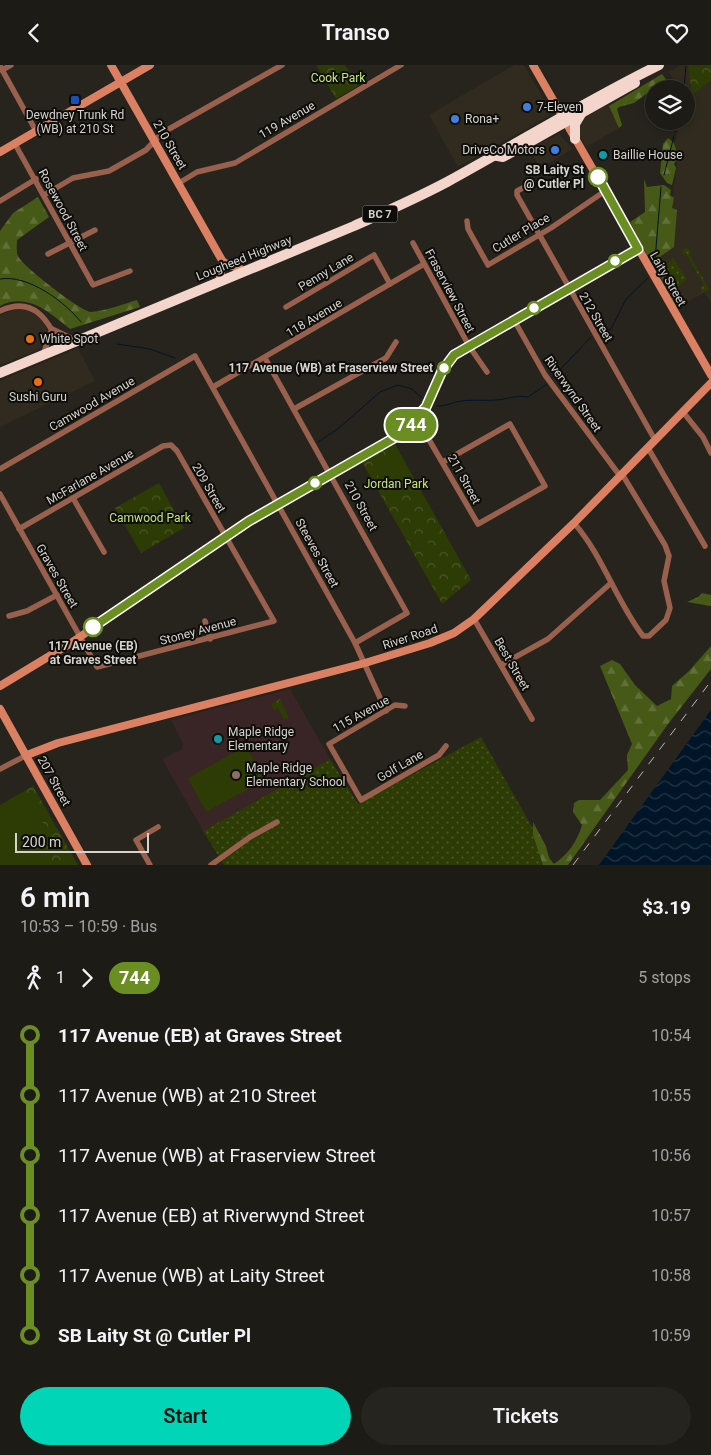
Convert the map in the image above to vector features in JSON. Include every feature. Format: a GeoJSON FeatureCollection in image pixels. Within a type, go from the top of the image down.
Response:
{"type":"FeatureCollection","features":[{"type":"Feature","properties":{"kind":"highway","name":"Lougheed Highway"},"geometry":{"type":"LineString","coordinates":[[0,373],[219,283],[405,202],[446,182],[493,155],[503,157],[563,118],[659,65]]}},
{"type":"Feature","properties":{"kind":"highway","name":"Lougheed Highway"},"geometry":{"type":"LineString","coordinates":[[563,118],[582,114],[664,65]]}},
{"type":"Feature","properties":{"kind":"highway"},"geometry":{"type":"LineString","coordinates":[[575,139],[575,124],[582,114]]}},
{"type":"Feature","properties":{"kind":"street"},"geometry":{"type":"LineString","coordinates":[[11,65],[1,68],[36,131]]}},
{"type":"Feature","properties":{"kind":"street","name":"210 Street"},"geometry":{"type":"LineString","coordinates":[[111,65],[223,262]]}},
{"type":"Feature","properties":{"kind":"street"},"geometry":{"type":"LineString","coordinates":[[0,152],[150,65]]}},
{"type":"Feature","properties":{"kind":"street"},"geometry":{"type":"LineString","coordinates":[[44,195],[73,178],[109,171],[146,150],[162,133],[282,65]]}},
{"type":"Feature","properties":{"kind":"street","name":"119 Avenue"},"geometry":{"type":"LineString","coordinates":[[178,183],[197,172],[235,163],[401,65]]}},
{"type":"Feature","properties":{"kind":"street","name":"Laity Street"},"geometry":{"type":"LineString","coordinates":[[533,65],[544,89],[606,191],[711,375]]}},
{"type":"Feature","properties":{"kind":"street","name":"Rosewood Street"},"geometry":{"type":"LineString","coordinates":[[15,144],[93,285],[130,271]]}},
{"type":"Feature","properties":{"kind":"street"},"geometry":{"type":"LineString","coordinates":[[0,201],[36,179]]}},
{"type":"Feature","properties":{"kind":"street","name":"212 Street"},"geometry":{"type":"LineString","coordinates":[[532,183],[516,193],[655,440]]}},
{"type":"Feature","properties":{"kind":"street","name":"Cutler Place"},"geometry":{"type":"LineString","coordinates":[[467,221],[468,229],[488,265],[540,235],[606,191]]}},
{"type":"Feature","properties":{"kind":"street"},"geometry":{"type":"LineString","coordinates":[[48,255],[95,230]]}},
{"type":"Feature","properties":{"kind":"street","name":"Fraserview Street"},"geometry":{"type":"LineString","coordinates":[[413,243],[469,346],[487,372]]}},
{"type":"Feature","properties":{"kind":"street"},"geometry":{"type":"LineString","coordinates":[[0,686],[80,636],[226,536],[396,437],[417,419],[426,407],[447,363],[469,346],[638,249]]}},
{"type":"Feature","properties":{"kind":"street","name":"Penny Lane"},"geometry":{"type":"LineString","coordinates":[[286,307],[374,255],[390,284]]}},
{"type":"Feature","properties":{"kind":"street"},"geometry":{"type":"LineString","coordinates":[[219,283],[223,262],[245,271]]}},
{"type":"Feature","properties":{"kind":"street","name":"118 Avenue"},"geometry":{"type":"LineString","coordinates":[[213,387],[424,264]]}},
{"type":"Feature","properties":{"kind":"street"},"geometry":{"type":"LineString","coordinates":[[0,311],[16,306],[39,312],[52,329],[61,348]]}},
{"type":"Feature","properties":{"kind":"street","name":"Riverwynd Street"},"geometry":{"type":"LineString","coordinates":[[514,320],[545,375],[621,475],[665,545],[668,556],[664,581],[670,608],[666,620],[649,636],[642,636],[611,583]]}},
{"type":"Feature","properties":{"kind":"street"},"geometry":{"type":"LineString","coordinates":[[52,329],[77,341]]}},
{"type":"Feature","properties":{"kind":"street"},"geometry":{"type":"LineString","coordinates":[[43,356],[52,329]]}},
{"type":"Feature","properties":{"kind":"street"},"geometry":{"type":"LineString","coordinates":[[294,409],[386,358],[396,342]]}},
{"type":"Feature","properties":{"kind":"street","name":"Steeves Street"},"geometry":{"type":"LineString","coordinates":[[195,356],[366,663],[386,711]]}},
{"type":"Feature","properties":{"kind":"street","name":"Camwood Avenue"},"geometry":{"type":"LineString","coordinates":[[0,469],[195,356]]}},
{"type":"Feature","properties":{"kind":"street","name":"210 Street"},"geometry":{"type":"LineString","coordinates":[[265,358],[408,613],[355,643]]}},
{"type":"Feature","properties":{"kind":"street","name":"River Road"},"geometry":{"type":"LineString","coordinates":[[26,755],[58,743],[366,663],[443,638],[474,619],[574,523],[711,383]]}},
{"type":"Feature","properties":{"kind":"street"},"geometry":{"type":"LineString","coordinates":[[683,412],[703,437],[711,453]]}},
{"type":"Feature","properties":{"kind":"street","name":"211 Street"},"geometry":{"type":"LineString","coordinates":[[417,419],[478,524],[545,486],[510,424],[443,462]]}},
{"type":"Feature","properties":{"kind":"street","name":"McFarlane Avenue"},"geometry":{"type":"LineString","coordinates":[[19,529],[163,446],[171,445]]}},
{"type":"Feature","properties":{"kind":"street","name":"209 Street"},"geometry":{"type":"LineString","coordinates":[[171,445],[177,451],[274,621]]}},
{"type":"Feature","properties":{"kind":"street"},"geometry":{"type":"LineString","coordinates":[[648,448],[705,546]]}},
{"type":"Feature","properties":{"kind":"street","name":"Graves Street"},"geometry":{"type":"LineString","coordinates":[[0,494],[97,667]]}},
{"type":"Feature","properties":{"kind":"street"},"geometry":{"type":"LineString","coordinates":[[73,498],[104,552]]}},
{"type":"Feature","properties":{"kind":"street"},"geometry":{"type":"LineString","coordinates":[[501,665],[548,639],[611,583],[574,523]]}},
{"type":"Feature","properties":{"kind":"street"},"geometry":{"type":"LineString","coordinates":[[9,616],[27,611],[57,595]]}},
{"type":"Feature","properties":{"kind":"street","name":"Best Street"},"geometry":{"type":"LineString","coordinates":[[474,619],[532,719]]}},
{"type":"Feature","properties":{"kind":"street"},"geometry":{"type":"LineString","coordinates":[[205,621],[210,639]]}},
{"type":"Feature","properties":{"kind":"street","name":"Stoney Avenue"},"geometry":{"type":"LineString","coordinates":[[97,667],[274,621]]}},
{"type":"Feature","properties":{"kind":"street","name":"115 Avenue"},"geometry":{"type":"LineString","coordinates":[[361,800],[329,744],[395,705],[404,705]]}},
{"type":"Feature","properties":{"kind":"street","name":"207 Street"},"geometry":{"type":"LineString","coordinates":[[0,709],[88,865]]}},
{"type":"Feature","properties":{"kind":"street","name":"Golf Lane"},"geometry":{"type":"LineString","coordinates":[[361,800],[439,755],[446,746]]}},
{"type":"Feature","properties":{"kind":"street"},"geometry":{"type":"LineString","coordinates":[[0,769],[26,755]]}},
{"type":"Feature","properties":{"kind":"street"},"geometry":{"type":"LineString","coordinates":[[211,865],[250,837],[277,822]]}},
{"type":"Feature","properties":{"kind":"street"},"geometry":{"type":"LineString","coordinates":[[150,865],[136,841],[158,827]]}},
{"type":"Feature","properties":{"kind":"shaded area"},"geometry":{"type":"Polygon","coordinates":[[[514,65],[524,65],[550,111],[549,116],[458,167],[429,115],[514,65]]]}},
{"type":"Feature","properties":{"kind":"shaded area"},"geometry":{"type":"Polygon","coordinates":[[[681,65],[711,65],[711,302],[704,293],[676,308],[653,263],[669,226],[677,163],[674,147],[678,130],[695,130],[695,80],[674,80],[669,72],[681,65]]]}},
{"type":"Feature","properties":{"kind":"shaded area"},"geometry":{"type":"Polygon","coordinates":[[[609,104],[621,127],[586,147],[578,132],[580,123],[583,118],[609,104]]]}},
{"type":"Feature","properties":{"kind":"shaded area"},"geometry":{"type":"Polygon","coordinates":[[[559,134],[573,149],[540,168],[529,148],[559,134]]]}},
{"type":"Feature","properties":{"kind":"shaded area"},"geometry":{"type":"Polygon","coordinates":[[[17,309],[31,311],[43,321],[48,332],[46,341],[36,351],[0,365],[0,315],[17,309]]]}},
{"type":"Feature","properties":{"kind":"shaded area"},"geometry":{"type":"Polygon","coordinates":[[[78,348],[95,381],[0,427],[0,381],[78,348]]]}},
{"type":"Feature","properties":{"kind":"shaded area","name":"Maple Ridge Elementary School"},"geometry":{"type":"Polygon","coordinates":[[[290,689],[330,759],[203,831],[162,759],[182,749],[183,744],[171,720],[290,689]]]}},
{"type":"Feature","properties":{"kind":"green space","name":"Cook Park"},"geometry":{"type":"Polygon","coordinates":[[[316,65],[345,65],[358,86],[336,99],[316,65]]]}},
{"type":"Feature","properties":{"kind":"green space"},"geometry":{"type":"Polygon","coordinates":[[[688,65],[711,65],[711,80],[695,93],[695,80],[690,80],[688,65]]]}},
{"type":"Feature","properties":{"kind":"green space"},"geometry":{"type":"Polygon","coordinates":[[[662,74],[666,80],[652,80],[662,74]]]}},
{"type":"Feature","properties":{"kind":"green space"},"geometry":{"type":"Polygon","coordinates":[[[645,84],[645,95],[634,103],[617,109],[622,125],[619,128],[609,106],[645,84]]]}},
{"type":"Feature","properties":{"kind":"green space"},"geometry":{"type":"Polygon","coordinates":[[[668,138],[674,143],[678,157],[674,164],[676,168],[672,185],[667,183],[660,173],[663,144],[668,138]]]}},
{"type":"Feature","properties":{"kind":"green space"},"geometry":{"type":"Polygon","coordinates":[[[644,179],[647,187],[664,185],[671,190],[670,195],[674,198],[672,208],[677,210],[674,247],[655,260],[647,255],[630,222],[645,212],[644,179]]]}},
{"type":"Feature","properties":{"kind":"green space"},"geometry":{"type":"Polygon","coordinates":[[[38,197],[49,217],[17,240],[17,254],[22,261],[53,288],[85,310],[91,312],[103,310],[137,300],[140,307],[70,329],[46,311],[28,303],[19,301],[0,306],[0,231],[13,213],[38,197]]]}},
{"type":"Feature","properties":{"kind":"green space"},"geometry":{"type":"Polygon","coordinates":[[[686,247],[691,251],[689,254],[709,289],[696,296],[702,292],[701,288],[704,285],[686,254],[682,253],[686,247]]]}},
{"type":"Feature","properties":{"kind":"green space"},"geometry":{"type":"Polygon","coordinates":[[[673,258],[687,279],[671,294],[679,308],[674,308],[659,274],[673,258]]]}},
{"type":"Feature","properties":{"kind":"green space","name":"Jordan Park"},"geometry":{"type":"Polygon","coordinates":[[[395,444],[471,580],[442,604],[362,462],[395,444]]]}},
{"type":"Feature","properties":{"kind":"green space"},"geometry":{"type":"Polygon","coordinates":[[[395,452],[399,453],[412,479],[393,486],[388,485],[380,478],[372,465],[395,452]]]}},
{"type":"Feature","properties":{"kind":"green space","name":"Camwood Park"},"geometry":{"type":"Polygon","coordinates":[[[159,483],[184,528],[141,553],[115,508],[159,483]]]}},
{"type":"Feature","properties":{"kind":"green space"},"geometry":{"type":"Polygon","coordinates":[[[423,534],[429,545],[418,551],[412,540],[423,534]]]}},
{"type":"Feature","properties":{"kind":"green space"},"geometry":{"type":"Polygon","coordinates":[[[702,593],[711,595],[711,606],[687,602],[698,597],[702,593]]]}},
{"type":"Feature","properties":{"kind":"green space"},"geometry":{"type":"Polygon","coordinates":[[[711,646],[711,669],[668,724],[568,865],[543,865],[533,835],[533,822],[546,846],[549,858],[554,864],[571,847],[582,825],[573,812],[574,803],[579,800],[600,800],[628,770],[627,755],[632,744],[600,666],[612,660],[620,664],[635,685],[657,706],[671,699],[672,686],[689,671],[711,646]]]}},
{"type":"Feature","properties":{"kind":"green space"},"geometry":{"type":"Polygon","coordinates":[[[280,699],[289,718],[284,720],[278,708],[274,710],[271,704],[280,699]]]}},
{"type":"Feature","properties":{"kind":"green space"},"geometry":{"type":"Polygon","coordinates":[[[481,737],[552,862],[550,865],[224,865],[203,831],[330,759],[358,804],[481,737]]]}},
{"type":"Feature","properties":{"kind":"green space"},"geometry":{"type":"Polygon","coordinates":[[[246,746],[265,780],[206,812],[188,778],[246,746]]]}},
{"type":"Feature","properties":{"kind":"green space"},"geometry":{"type":"Polygon","coordinates":[[[33,786],[78,865],[0,865],[0,805],[33,786]]]}},
{"type":"Feature","properties":{"kind":"green space"},"geometry":{"type":"Polygon","coordinates":[[[27,793],[44,828],[46,845],[44,855],[40,865],[0,865],[0,809],[27,793]]]}},
{"type":"Feature","properties":{"kind":"water"},"geometry":{"type":"Polygon","coordinates":[[[711,710],[711,865],[599,865],[711,710]]]}},
{"type":"Feature","properties":{"kind":"waterway"},"geometry":{"type":"LineString","coordinates":[[685,80],[686,66]]}},
{"type":"Feature","properties":{"kind":"waterway"},"geometry":{"type":"LineString","coordinates":[[664,175],[674,136]]}},
{"type":"Feature","properties":{"kind":"waterway"},"geometry":{"type":"LineString","coordinates":[[655,260],[661,187]]}},
{"type":"Feature","properties":{"kind":"waterway"},"geometry":{"type":"LineString","coordinates":[[601,331],[611,329],[626,299],[648,278]]}},
{"type":"Feature","properties":{"kind":"waterway"},"geometry":{"type":"LineString","coordinates":[[0,279],[11,279],[34,285],[56,298],[81,322]]}},
{"type":"Feature","properties":{"kind":"waterway"},"geometry":{"type":"LineString","coordinates":[[552,378],[591,337]]}},
{"type":"Feature","properties":{"kind":"waterway"},"geometry":{"type":"LineString","coordinates":[[117,344],[150,349],[175,358]]}},
{"type":"Feature","properties":{"kind":"waterway"},"geometry":{"type":"LineString","coordinates":[[437,406],[466,401],[528,397],[547,384]]}},
{"type":"Feature","properties":{"kind":"waterway"},"geometry":{"type":"LineString","coordinates":[[318,442],[339,428],[380,392],[398,385],[412,389],[422,398]]}},
{"type":"Feature","properties":{"kind":"railway"},"geometry":{"type":"LineString","coordinates":[[573,865],[711,681]]}},
{"type":"Feature","properties":{"kind":"bus line","name":"744"},"geometry":{"type":"LineString","coordinates":[[93,627],[249,521],[401,434],[417,419],[426,407],[442,371],[454,355],[638,249],[598,177]]}},
{"type":"Feature","properties":{"kind":"place","name":"Dewdney Trunk Rd (WB) at 210 St"},"geometry":{"type":"Point","coordinates":[75,100]}},
{"type":"Feature","properties":{"kind":"place","name":"7-Eleven"},"geometry":{"type":"Point","coordinates":[527,107]}},
{"type":"Feature","properties":{"kind":"place","name":"Rona+"},"geometry":{"type":"Point","coordinates":[455,119]}},
{"type":"Feature","properties":{"kind":"place","name":"DriveCo Motors"},"geometry":{"type":"Point","coordinates":[555,150]}},
{"type":"Feature","properties":{"kind":"place","name":"Baillie House"},"geometry":{"type":"Point","coordinates":[603,155]}},
{"type":"Feature","properties":{"kind":"place","name":"SB Laity St @ Cutler Pl"},"geometry":{"type":"Point","coordinates":[598,177]}},
{"type":"Feature","properties":{"kind":"place","name":"White Spot"},"geometry":{"type":"Point","coordinates":[30,339]}},
{"type":"Feature","properties":{"kind":"place","name":"117 Avenue (WB) at Fraserview Street"},"geometry":{"type":"Point","coordinates":[444,368]}},
{"type":"Feature","properties":{"kind":"place","name":"Sushi Guru"},"geometry":{"type":"Point","coordinates":[38,382]}},
{"type":"Feature","properties":{"kind":"place","name":"117 Avenue (EB) at Graves Street"},"geometry":{"type":"Point","coordinates":[93,627]}},
{"type":"Feature","properties":{"kind":"place","name":"Maple Ridge Elementary"},"geometry":{"type":"Point","coordinates":[218,739]}},
{"type":"Feature","properties":{"kind":"place","name":"Maple Ridge Elementary School"},"geometry":{"type":"Point","coordinates":[236,775]}}]}
